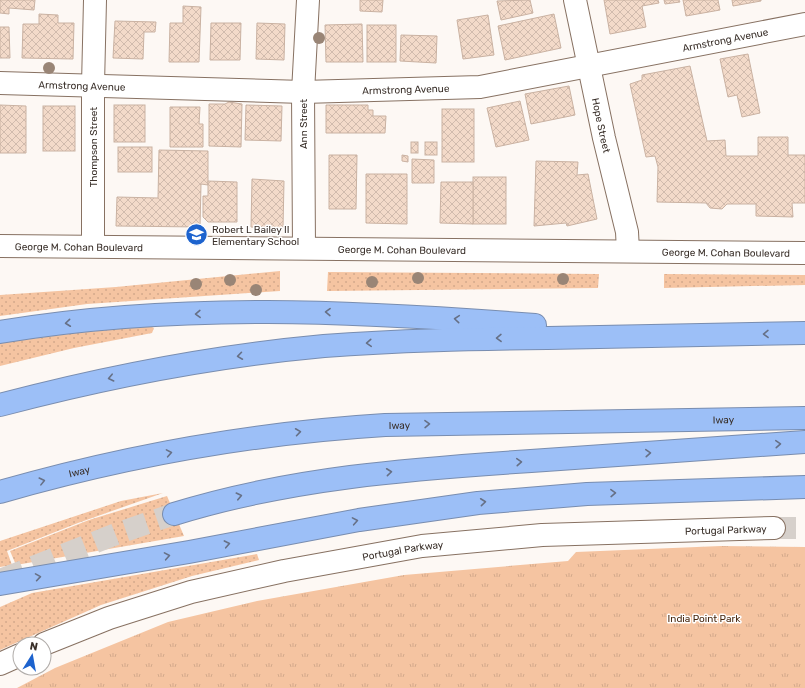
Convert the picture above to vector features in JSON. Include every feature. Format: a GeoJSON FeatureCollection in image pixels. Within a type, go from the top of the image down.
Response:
{"type":"FeatureCollection","features":[{"type":"Feature","properties":{"kind":"highway"},"geometry":{"type":"LineString","coordinates":[[0,332],[131,317],[297,312],[412,315],[664,336]]}},
{"type":"Feature","properties":{"kind":"highway"},"geometry":{"type":"LineString","coordinates":[[0,405],[68,388],[160,369],[241,356],[324,346],[454,340],[805,333]]}},
{"type":"Feature","properties":{"kind":"highway","name":"Iway"},"geometry":{"type":"LineString","coordinates":[[0,492],[84,470],[153,456],[245,440],[347,427],[385,425],[805,418]]}},
{"type":"Feature","properties":{"kind":"highway"},"geometry":{"type":"LineString","coordinates":[[174,514],[242,495],[350,476],[434,467],[805,442]]}},
{"type":"Feature","properties":{"kind":"highway"},"geometry":{"type":"LineString","coordinates":[[0,584],[189,552],[359,520],[478,503],[586,494],[805,487]]}},
{"type":"Feature","properties":{"kind":"street","name":"Thompson Street"},"geometry":{"type":"LineString","coordinates":[[93,246],[93,85],[95,0]]}},
{"type":"Feature","properties":{"kind":"street","name":"Ann Street"},"geometry":{"type":"LineString","coordinates":[[304,248],[303,92],[308,0]]}},
{"type":"Feature","properties":{"kind":"street","name":"Hope Street"},"geometry":{"type":"LineString","coordinates":[[575,0],[588,67],[627,232],[628,251]]}},
{"type":"Feature","properties":{"kind":"street","name":"Armstrong Avenue"},"geometry":{"type":"LineString","coordinates":[[0,83],[303,92],[480,87],[805,24]]}},
{"type":"Feature","properties":{"kind":"street","name":"George M. Cohan Boulevard"},"geometry":{"type":"LineString","coordinates":[[0,246],[628,251],[805,254]]}},
{"type":"Feature","properties":{"kind":"street","name":"Portugal Parkway"},"geometry":{"type":"LineString","coordinates":[[52,641],[109,618],[191,592],[284,571],[415,547],[542,535],[774,528]]}},
{"type":"Feature","properties":{"kind":"street"},"geometry":{"type":"LineString","coordinates":[[0,664],[12,659]]}},
{"type":"Feature","properties":{"kind":"green space"},"geometry":{"type":"Polygon","coordinates":[[[280,271],[280,291],[87,304],[0,316],[0,295],[116,287],[280,271]]]}},
{"type":"Feature","properties":{"kind":"green space"},"geometry":{"type":"Polygon","coordinates":[[[328,272],[599,274],[598,288],[327,291],[328,272]]]}},
{"type":"Feature","properties":{"kind":"green space"},"geometry":{"type":"Polygon","coordinates":[[[664,274],[805,275],[805,285],[664,288],[664,274]]]}},
{"type":"Feature","properties":{"kind":"green space"},"geometry":{"type":"Polygon","coordinates":[[[150,326],[154,328],[152,333],[74,348],[0,366],[0,343],[76,333],[150,326]]]}},
{"type":"Feature","properties":{"kind":"green space"},"geometry":{"type":"Polygon","coordinates":[[[163,493],[78,523],[7,551],[12,565],[0,567],[0,541],[121,501],[163,493]]]}},
{"type":"Feature","properties":{"kind":"green space"},"geometry":{"type":"Polygon","coordinates":[[[167,496],[184,536],[16,565],[10,551],[89,520],[167,496]]]}},
{"type":"Feature","properties":{"kind":"green space","name":"India Point Park"},"geometry":{"type":"Polygon","coordinates":[[[721,546],[805,547],[805,688],[17,688],[40,676],[52,676],[52,670],[55,668],[168,622],[257,601],[404,575],[568,561],[576,552],[721,546]]]}},
{"type":"Feature","properties":{"kind":"green space"},"geometry":{"type":"Polygon","coordinates":[[[257,554],[259,560],[192,576],[101,605],[31,636],[12,636],[12,645],[0,650],[0,607],[32,593],[257,554]]]}},
{"type":"Feature","properties":{"kind":"building"},"geometry":{"type":"Polygon","coordinates":[[[0,0],[35,0],[34,10],[9,8],[9,14],[0,13],[0,0]]]}},
{"type":"Feature","properties":{"kind":"building"},"geometry":{"type":"Polygon","coordinates":[[[360,0],[383,0],[382,12],[360,11],[360,0]]]}},
{"type":"Feature","properties":{"kind":"building"},"geometry":{"type":"Polygon","coordinates":[[[530,0],[533,13],[501,20],[497,1],[530,0]]]}},
{"type":"Feature","properties":{"kind":"building"},"geometry":{"type":"Polygon","coordinates":[[[604,0],[658,0],[659,3],[642,6],[646,27],[610,34],[604,0]]]}},
{"type":"Feature","properties":{"kind":"building"},"geometry":{"type":"Polygon","coordinates":[[[664,0],[679,0],[680,2],[665,4],[664,0]]]}},
{"type":"Feature","properties":{"kind":"building"},"geometry":{"type":"Polygon","coordinates":[[[683,0],[718,0],[720,10],[686,16],[683,0]]]}},
{"type":"Feature","properties":{"kind":"building"},"geometry":{"type":"Polygon","coordinates":[[[732,0],[761,0],[761,1],[733,6],[732,0]]]}},
{"type":"Feature","properties":{"kind":"building"},"geometry":{"type":"Polygon","coordinates":[[[183,6],[201,7],[199,62],[169,62],[170,23],[183,23],[183,6]]]}},
{"type":"Feature","properties":{"kind":"building"},"geometry":{"type":"Polygon","coordinates":[[[39,14],[58,15],[58,23],[74,23],[73,59],[22,58],[23,24],[39,24],[39,14]]]}},
{"type":"Feature","properties":{"kind":"building"},"geometry":{"type":"Polygon","coordinates":[[[554,14],[561,48],[505,60],[498,26],[554,14]]]}},
{"type":"Feature","properties":{"kind":"building"},"geometry":{"type":"Polygon","coordinates":[[[488,15],[494,55],[463,59],[457,20],[488,15]]]}},
{"type":"Feature","properties":{"kind":"building"},"geometry":{"type":"Polygon","coordinates":[[[115,21],[156,22],[155,32],[144,32],[143,59],[113,58],[115,21]]]}},
{"type":"Feature","properties":{"kind":"building"},"geometry":{"type":"Polygon","coordinates":[[[211,23],[241,23],[240,60],[210,60],[211,23]]]}},
{"type":"Feature","properties":{"kind":"building"},"geometry":{"type":"Polygon","coordinates":[[[257,23],[285,24],[284,60],[256,59],[257,23]]]}},
{"type":"Feature","properties":{"kind":"building"},"geometry":{"type":"Polygon","coordinates":[[[362,24],[363,62],[326,62],[325,25],[362,24]]]}},
{"type":"Feature","properties":{"kind":"building"},"geometry":{"type":"Polygon","coordinates":[[[367,25],[396,25],[396,62],[367,62],[367,25]]]}},
{"type":"Feature","properties":{"kind":"building"},"geometry":{"type":"Polygon","coordinates":[[[0,27],[9,27],[10,58],[0,58],[0,27]]]}},
{"type":"Feature","properties":{"kind":"building"},"geometry":{"type":"Polygon","coordinates":[[[401,35],[437,36],[436,63],[400,61],[401,35]]]}},
{"type":"Feature","properties":{"kind":"building"},"geometry":{"type":"Polygon","coordinates":[[[748,54],[760,113],[742,117],[737,95],[728,97],[720,59],[748,54]]]}},
{"type":"Feature","properties":{"kind":"building"},"geometry":{"type":"Polygon","coordinates":[[[690,66],[707,141],[725,140],[726,156],[758,156],[758,137],[788,137],[788,155],[805,155],[805,203],[792,203],[793,217],[756,216],[756,204],[727,204],[722,209],[710,208],[706,203],[657,202],[658,167],[655,156],[646,157],[630,84],[642,80],[642,75],[690,66]]]}},
{"type":"Feature","properties":{"kind":"building"},"geometry":{"type":"Polygon","coordinates":[[[569,86],[575,115],[531,124],[525,94],[569,86]]]}},
{"type":"Feature","properties":{"kind":"building"},"geometry":{"type":"Polygon","coordinates":[[[520,101],[529,140],[496,147],[487,108],[520,101]]]}},
{"type":"Feature","properties":{"kind":"building"},"geometry":{"type":"Polygon","coordinates":[[[229,102],[242,104],[241,147],[209,146],[209,104],[225,104],[229,102]]]}},
{"type":"Feature","properties":{"kind":"building"},"geometry":{"type":"Polygon","coordinates":[[[0,105],[26,106],[26,153],[0,153],[0,105]]]}},
{"type":"Feature","properties":{"kind":"building"},"geometry":{"type":"Polygon","coordinates":[[[114,105],[145,105],[145,142],[114,142],[114,105]]]}},
{"type":"Feature","properties":{"kind":"building"},"geometry":{"type":"Polygon","coordinates":[[[246,105],[282,106],[281,141],[245,140],[246,105]]]}},
{"type":"Feature","properties":{"kind":"building"},"geometry":{"type":"Polygon","coordinates":[[[326,105],[368,105],[368,110],[373,110],[373,116],[386,116],[385,133],[326,133],[326,105]]]}},
{"type":"Feature","properties":{"kind":"building"},"geometry":{"type":"Polygon","coordinates":[[[43,106],[75,106],[75,151],[43,151],[43,106]]]}},
{"type":"Feature","properties":{"kind":"building"},"geometry":{"type":"Polygon","coordinates":[[[170,107],[200,107],[199,124],[203,124],[203,147],[170,147],[170,107]]]}},
{"type":"Feature","properties":{"kind":"building"},"geometry":{"type":"Polygon","coordinates":[[[442,109],[474,109],[474,162],[442,162],[442,109]]]}},
{"type":"Feature","properties":{"kind":"building"},"geometry":{"type":"Polygon","coordinates":[[[411,142],[418,142],[418,153],[411,153],[411,142]]]}},
{"type":"Feature","properties":{"kind":"building"},"geometry":{"type":"Polygon","coordinates":[[[425,142],[437,142],[437,155],[425,155],[425,142]]]}},
{"type":"Feature","properties":{"kind":"building"},"geometry":{"type":"Polygon","coordinates":[[[118,147],[152,147],[152,172],[118,172],[118,147]]]}},
{"type":"Feature","properties":{"kind":"building"},"geometry":{"type":"Polygon","coordinates":[[[159,150],[208,151],[208,185],[201,184],[200,227],[116,226],[117,197],[158,198],[159,150]]]}},
{"type":"Feature","properties":{"kind":"building"},"geometry":{"type":"Polygon","coordinates":[[[329,155],[357,155],[356,209],[329,209],[329,155]]]}},
{"type":"Feature","properties":{"kind":"building"},"geometry":{"type":"Polygon","coordinates":[[[402,155],[408,156],[408,162],[402,161],[402,155]]]}},
{"type":"Feature","properties":{"kind":"building"},"geometry":{"type":"Polygon","coordinates":[[[412,159],[434,160],[434,183],[412,183],[412,159]]]}},
{"type":"Feature","properties":{"kind":"building"},"geometry":{"type":"Polygon","coordinates":[[[536,161],[578,162],[577,175],[588,174],[597,219],[567,226],[566,223],[534,226],[536,161]]]}},
{"type":"Feature","properties":{"kind":"building"},"geometry":{"type":"Polygon","coordinates":[[[366,174],[407,174],[407,224],[366,223],[366,174]]]}},
{"type":"Feature","properties":{"kind":"building"},"geometry":{"type":"Polygon","coordinates":[[[473,177],[506,177],[506,224],[473,224],[473,177]]]}},
{"type":"Feature","properties":{"kind":"building"},"geometry":{"type":"Polygon","coordinates":[[[252,179],[284,181],[283,228],[251,227],[252,179]]]}},
{"type":"Feature","properties":{"kind":"building"},"geometry":{"type":"Polygon","coordinates":[[[208,181],[237,182],[237,222],[208,222],[203,217],[203,196],[208,196],[208,181]]]}},
{"type":"Feature","properties":{"kind":"building"},"geometry":{"type":"Polygon","coordinates":[[[441,182],[473,182],[473,224],[440,223],[441,182]]]}},
{"type":"Feature","properties":{"kind":"tunnel"},"geometry":{"type":"LineString","coordinates":[[3,579],[116,534],[174,514]]}},
{"type":"Feature","properties":{"kind":"tunnel"},"geometry":{"type":"LineString","coordinates":[[774,528],[805,528]]}},
{"type":"Feature","properties":{"kind":"place","name":"Robert L Bailey II Elementary School"},"geometry":{"type":"Point","coordinates":[196,235]}}]}
